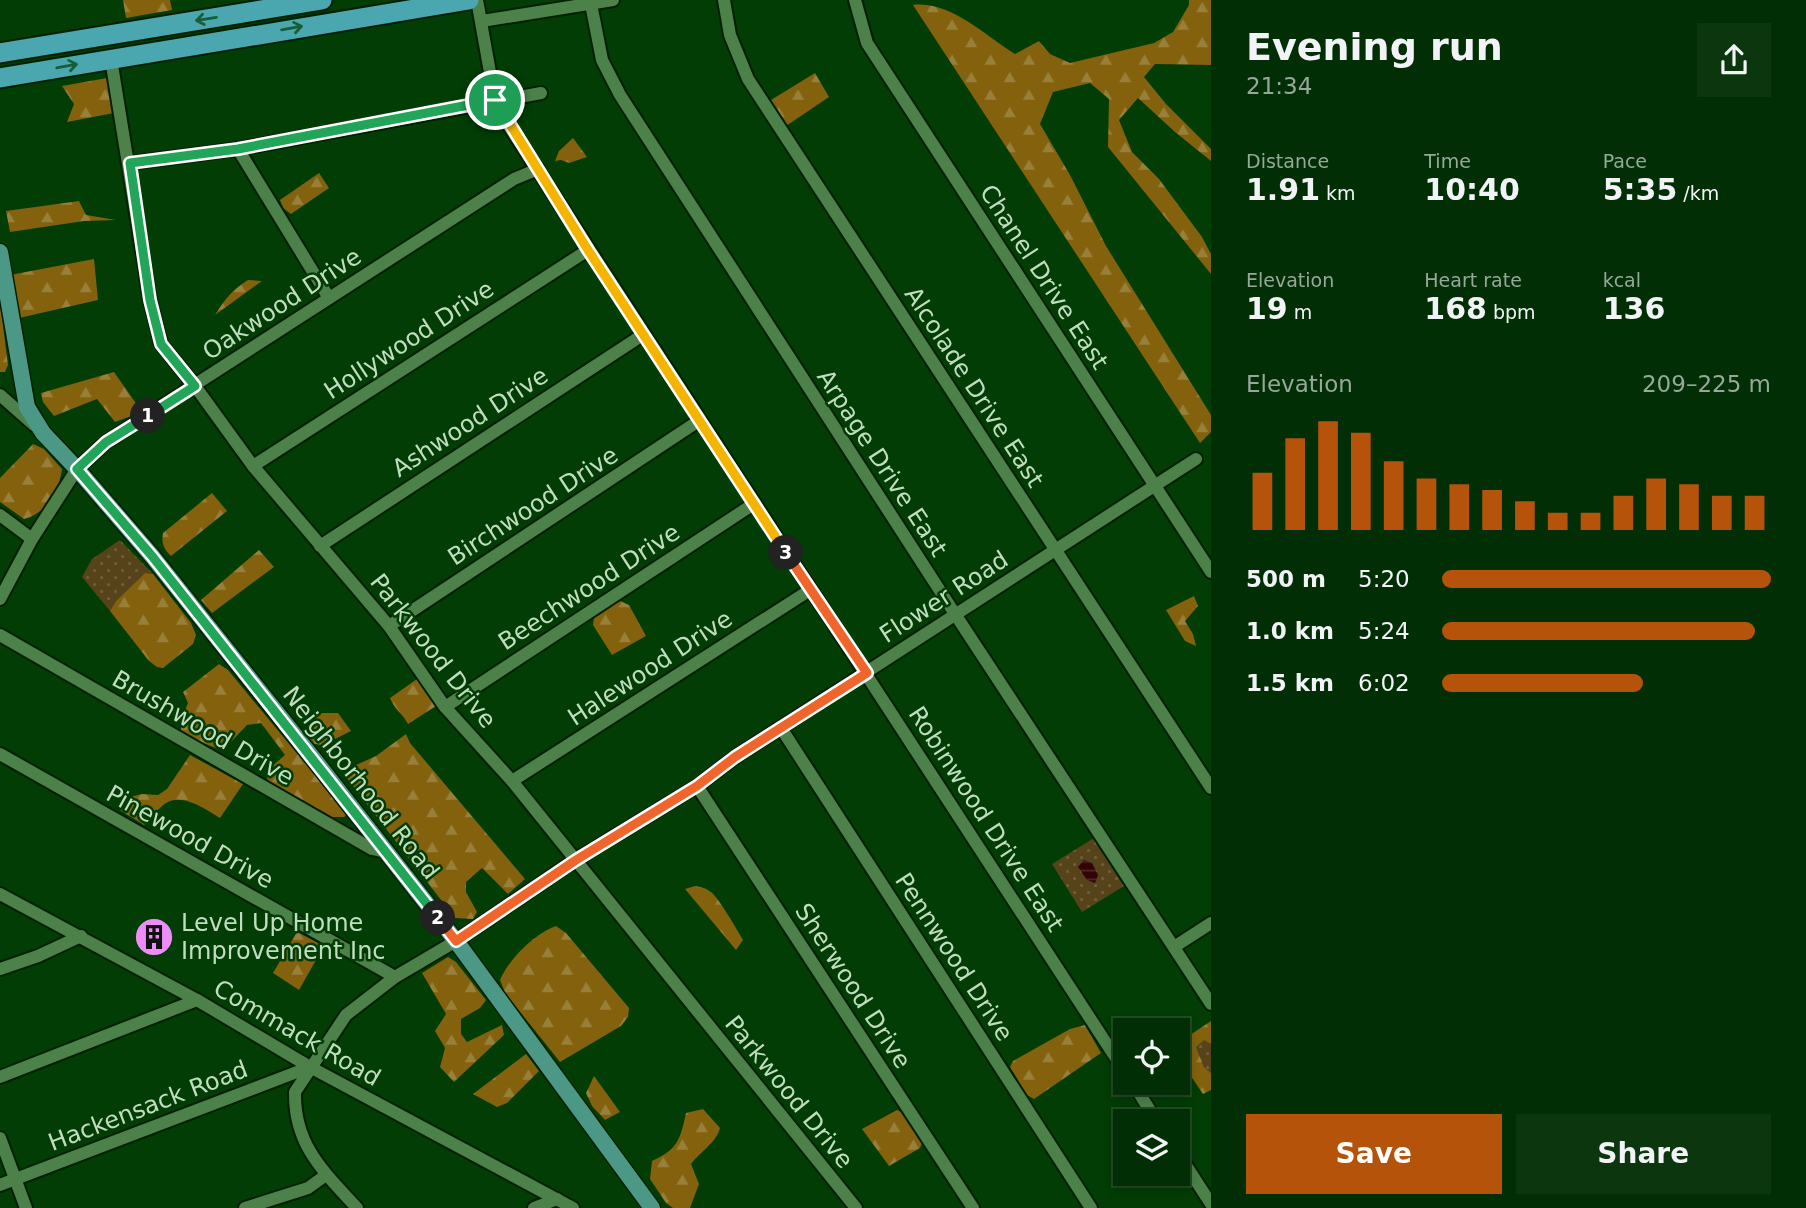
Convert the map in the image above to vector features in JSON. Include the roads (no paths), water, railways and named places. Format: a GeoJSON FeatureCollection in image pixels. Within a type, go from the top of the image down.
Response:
{"type":"FeatureCollection","features":[{"type":"Feature","properties":{"kind":"highway"},"geometry":{"type":"LineString","coordinates":[[0,53],[322,0]]}},
{"type":"Feature","properties":{"kind":"highway"},"geometry":{"type":"LineString","coordinates":[[0,78],[469,0]]}},
{"type":"Feature","properties":{"kind":"main road","name":"Neighborhood Road"},"geometry":{"type":"LineString","coordinates":[[0,252],[27,407],[43,433],[152,556],[456,941],[652,1208]]}},
{"type":"Feature","properties":{"kind":"street"},"geometry":{"type":"LineString","coordinates":[[477,0],[495,100]]}},
{"type":"Feature","properties":{"kind":"street"},"geometry":{"type":"LineString","coordinates":[[482,21],[613,0]]}},
{"type":"Feature","properties":{"kind":"street","name":"Alcolade Drive East"},"geometry":{"type":"LineString","coordinates":[[724,0],[730,35],[748,79],[1211,788]]}},
{"type":"Feature","properties":{"kind":"street","name":"Chanel Drive East"},"geometry":{"type":"LineString","coordinates":[[855,0],[867,43],[1211,572]]}},
{"type":"Feature","properties":{"kind":"street","name":"Arpage Drive East"},"geometry":{"type":"LineString","coordinates":[[591,4],[602,60],[620,94],[955,614],[1211,1004]]}},
{"type":"Feature","properties":{"kind":"street","name":"Parkwood Drive"},"geometry":{"type":"LineString","coordinates":[[111,59],[130,163],[150,300],[161,344],[253,466],[389,626],[445,707],[512,781],[856,1208]]}},
{"type":"Feature","properties":{"kind":"street"},"geometry":{"type":"LineString","coordinates":[[130,163],[238,149],[541,93]]}},
{"type":"Feature","properties":{"kind":"street","name":"Robinwood Drive East"},"geometry":{"type":"LineString","coordinates":[[495,100],[588,250],[867,673],[1113,1053]]}},
{"type":"Feature","properties":{"kind":"street"},"geometry":{"type":"LineString","coordinates":[[238,149],[329,298]]}},
{"type":"Feature","properties":{"kind":"street","name":"Oakwood Drive"},"geometry":{"type":"LineString","coordinates":[[0,599],[32,539],[77,469],[106,442],[514,179],[538,169]]}},
{"type":"Feature","properties":{"kind":"street","name":"Hollywood Drive"},"geometry":{"type":"LineString","coordinates":[[253,466],[588,250]]}},
{"type":"Feature","properties":{"kind":"street","name":"Ashwood Drive"},"geometry":{"type":"LineString","coordinates":[[320,546],[644,334]]}},
{"type":"Feature","properties":{"kind":"street"},"geometry":{"type":"LineString","coordinates":[[0,393],[15,397],[24,392]]}},
{"type":"Feature","properties":{"kind":"street"},"geometry":{"type":"LineString","coordinates":[[0,393],[43,433]]}},
{"type":"Feature","properties":{"kind":"street","name":"Birchwood Drive"},"geometry":{"type":"LineString","coordinates":[[389,626],[700,420]]}},
{"type":"Feature","properties":{"kind":"street","name":"Flower Road"},"geometry":{"type":"LineString","coordinates":[[356,1208],[312,1155],[296,1122],[295,1092],[346,1015],[395,977],[456,941],[576,860],[697,786],[735,757],[1196,459]]}},
{"type":"Feature","properties":{"kind":"street","name":"Beechwood Drive"},"geometry":{"type":"LineString","coordinates":[[445,707],[755,503]]}},
{"type":"Feature","properties":{"kind":"street"},"geometry":{"type":"LineString","coordinates":[[0,515],[32,539]]}},
{"type":"Feature","properties":{"kind":"street","name":"Halewood Drive"},"geometry":{"type":"LineString","coordinates":[[512,781],[810,590]]}},
{"type":"Feature","properties":{"kind":"street","name":"Brushwood Drive"},"geometry":{"type":"LineString","coordinates":[[0,635],[372,849],[386,852]]}},
{"type":"Feature","properties":{"kind":"street","name":"Pennwood Drive"},"geometry":{"type":"LineString","coordinates":[[781,728],[1091,1208]]}},
{"type":"Feature","properties":{"kind":"street","name":"Pinewood Drive"},"geometry":{"type":"LineString","coordinates":[[0,754],[395,977]]}},
{"type":"Feature","properties":{"kind":"street","name":"Sherwood Drive"},"geometry":{"type":"LineString","coordinates":[[697,786],[973,1208]]}},
{"type":"Feature","properties":{"kind":"street","name":"Commack Road"},"geometry":{"type":"LineString","coordinates":[[0,894],[197,1000],[310,1067],[573,1208]]}},
{"type":"Feature","properties":{"kind":"street"},"geometry":{"type":"LineString","coordinates":[[1174,947],[1211,923]]}},
{"type":"Feature","properties":{"kind":"street"},"geometry":{"type":"LineString","coordinates":[[0,969],[38,956],[81,936]]}},
{"type":"Feature","properties":{"kind":"street"},"geometry":{"type":"LineString","coordinates":[[0,1077],[197,1000]]}},
{"type":"Feature","properties":{"kind":"street","name":"Hackensack Road"},"geometry":{"type":"LineString","coordinates":[[0,1185],[310,1067]]}},
{"type":"Feature","properties":{"kind":"street"},"geometry":{"type":"LineString","coordinates":[[0,1138],[26,1208]]}},
{"type":"Feature","properties":{"kind":"street"},"geometry":{"type":"LineString","coordinates":[[1190,1172],[1211,1204]]}},
{"type":"Feature","properties":{"kind":"street"},"geometry":{"type":"LineString","coordinates":[[245,1208],[308,1188],[326,1175]]}},
{"type":"Feature","properties":{"kind":"street"},"geometry":{"type":"LineString","coordinates":[[534,1208],[557,1199]]}},
{"type":"Feature","properties":{"kind":"place","name":"Level Up Home Improvement Inc"},"geometry":{"type":"Point","coordinates":[154,937]}}]}
